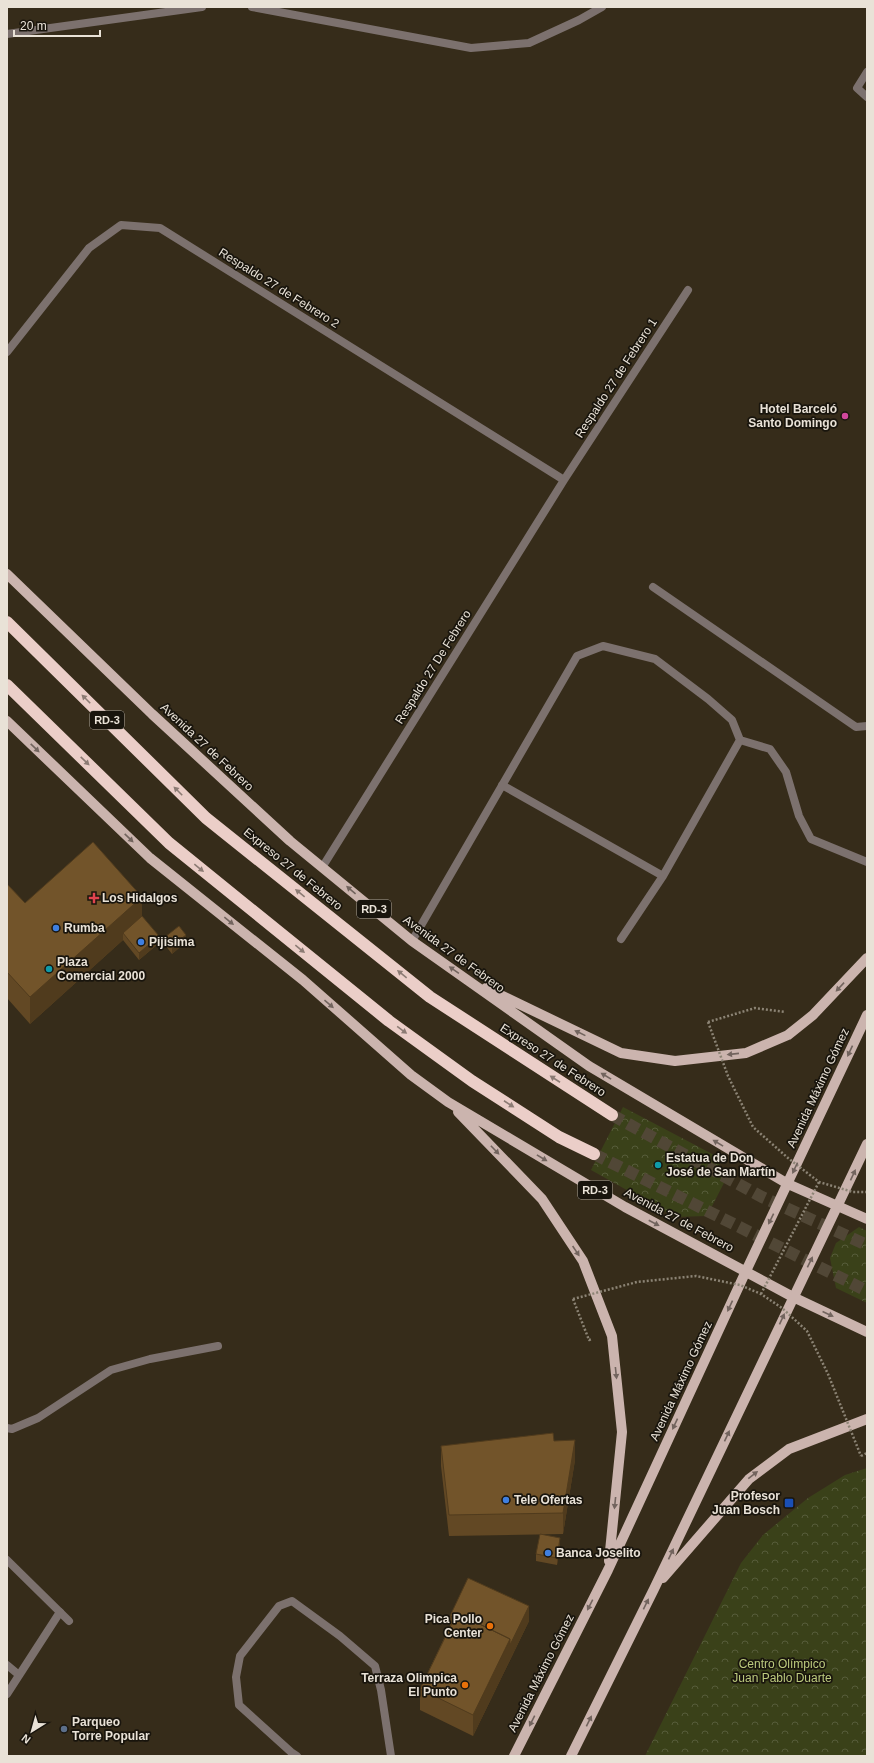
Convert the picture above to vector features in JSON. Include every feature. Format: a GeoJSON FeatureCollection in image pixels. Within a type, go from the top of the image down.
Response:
{"type":"FeatureCollection","features":[{"type":"Feature","properties":{"kind":"highway","name":"Expreso 27 de Febrero"},"geometry":{"type":"LineString","coordinates":[[7,622],[206,818],[430,997],[612,1115]]}},
{"type":"Feature","properties":{"kind":"highway"},"geometry":{"type":"LineString","coordinates":[[7,685],[169,843],[390,1021],[479,1085],[559,1137],[594,1154]]}},
{"type":"Feature","properties":{"kind":"main road","name":"Avenida 27 de Febrero"},"geometry":{"type":"LineString","coordinates":[[7,574],[152,714],[290,840],[412,941],[470,981],[506,1009],[589,1066],[788,1184],[867,1219]]}},
{"type":"Feature","properties":{"kind":"main road","name":"Avenida 27 de Febrero"},"geometry":{"type":"LineString","coordinates":[[7,721],[150,858],[303,980],[411,1075],[448,1102],[625,1207],[793,1297],[867,1332]]}},
{"type":"Feature","properties":{"kind":"main road"},"geometry":{"type":"LineString","coordinates":[[470,981],[621,1053],[675,1061],[746,1053],[788,1035],[813,1015],[867,958]]}},
{"type":"Feature","properties":{"kind":"main road","name":"Avenida Máximo Gómez"},"geometry":{"type":"LineString","coordinates":[[514,1756],[608,1570],[746,1271],[867,1015]]}},
{"type":"Feature","properties":{"kind":"main road"},"geometry":{"type":"LineString","coordinates":[[448,1102],[542,1199],[583,1261],[612,1336],[622,1432],[608,1570]]}},
{"type":"Feature","properties":{"kind":"main road"},"geometry":{"type":"LineString","coordinates":[[571,1756],[654,1589],[867,1144]]}},
{"type":"Feature","properties":{"kind":"main road"},"geometry":{"type":"LineString","coordinates":[[654,1589],[749,1479],[789,1448],[867,1419]]}},
{"type":"Feature","properties":{"kind":"street"},"geometry":{"type":"LineString","coordinates":[[7,34],[202,7]]}},
{"type":"Feature","properties":{"kind":"street"},"geometry":{"type":"LineString","coordinates":[[252,7],[471,48],[530,43],[579,20],[602,7]]}},
{"type":"Feature","properties":{"kind":"street"},"geometry":{"type":"LineString","coordinates":[[867,72],[857,88],[867,97]]}},
{"type":"Feature","properties":{"kind":"street","name":"Respaldo 27 de Febrero 2"},"geometry":{"type":"LineString","coordinates":[[7,352],[89,248],[121,225],[160,228],[564,480]]}},
{"type":"Feature","properties":{"kind":"street","name":"Respaldo 27 de Febrero 1"},"geometry":{"type":"LineString","coordinates":[[564,480],[688,290]]}},
{"type":"Feature","properties":{"kind":"street","name":"Respaldo 27 De Febrero"},"geometry":{"type":"LineString","coordinates":[[323,866],[564,480]]}},
{"type":"Feature","properties":{"kind":"street"},"geometry":{"type":"LineString","coordinates":[[652,587],[856,727],[867,726]]}},
{"type":"Feature","properties":{"kind":"street"},"geometry":{"type":"LineString","coordinates":[[412,941],[577,656],[603,646],[655,659],[708,699],[732,720],[740,740],[770,750],[786,772],[799,816],[811,839],[867,862]]}},
{"type":"Feature","properties":{"kind":"street"},"geometry":{"type":"LineString","coordinates":[[621,939],[663,876],[740,740]]}},
{"type":"Feature","properties":{"kind":"street"},"geometry":{"type":"LineString","coordinates":[[502,784],[663,876]]}},
{"type":"Feature","properties":{"kind":"street"},"geometry":{"type":"LineString","coordinates":[[7,1428],[12,1429],[38,1418],[111,1370],[150,1360],[218,1346]]}},
{"type":"Feature","properties":{"kind":"street"},"geometry":{"type":"LineString","coordinates":[[7,1560],[69,1621]]}},
{"type":"Feature","properties":{"kind":"street"},"geometry":{"type":"LineString","coordinates":[[297,1756],[290,1752],[239,1705],[236,1677],[240,1656],[244,1650],[279,1606],[292,1601],[340,1636],[375,1666],[382,1696],[391,1756]]}},
{"type":"Feature","properties":{"kind":"street"},"geometry":{"type":"LineString","coordinates":[[7,1694],[60,1612]]}},
{"type":"Feature","properties":{"kind":"street"},"geometry":{"type":"LineString","coordinates":[[7,1665],[19,1675]]}},
{"type":"Feature","properties":{"kind":"path"},"geometry":{"type":"LineString","coordinates":[[755,1008],[708,1022],[728,1076],[753,1127],[788,1158],[819,1182],[853,1192],[867,1192]]}},
{"type":"Feature","properties":{"kind":"path"},"geometry":{"type":"LineString","coordinates":[[761,1294],[819,1182]]}},
{"type":"Feature","properties":{"kind":"path"},"geometry":{"type":"LineString","coordinates":[[589,1340],[573,1299],[637,1282],[696,1276],[740,1285],[761,1294],[782,1308],[807,1331],[828,1374],[861,1456],[867,1453]]}},
{"type":"Feature","properties":{"kind":"green space"},"geometry":{"type":"Polygon","coordinates":[[[623,1107],[716,1156],[725,1181],[707,1216],[675,1217],[591,1170],[623,1107]]]}},
{"type":"Feature","properties":{"kind":"green space"},"geometry":{"type":"Polygon","coordinates":[[[859,1227],[867,1231],[867,1303],[836,1288],[830,1258],[836,1243],[859,1227]]]}},
{"type":"Feature","properties":{"kind":"green space","name":"Centro Olímpico Juan Pablo Duarte"},"geometry":{"type":"Polygon","coordinates":[[[867,1468],[867,1756],[645,1756],[741,1563],[763,1535],[808,1498],[845,1475],[867,1468]]]}},
{"type":"Feature","properties":{"kind":"building","name":"Plaza Comercial 2000"},"geometry":{"type":"Polygon","coordinates":[[[93,842],[142,897],[30,997],[7,972],[7,884],[25,903],[93,842]]]}},
{"type":"Feature","properties":{"kind":"building","name":"Pijisima"},"geometry":{"type":"Polygon","coordinates":[[[142,916],[159,936],[139,953],[123,933],[142,916]]]}},
{"type":"Feature","properties":{"kind":"building"},"geometry":{"type":"Polygon","coordinates":[[[179,926],[186,935],[172,946],[165,937],[179,926]]]}},
{"type":"Feature","properties":{"kind":"building","name":"Tele Ofertas"},"geometry":{"type":"Polygon","coordinates":[[[553,1433],[554,1441],[575,1440],[563,1513],[449,1515],[441,1446],[553,1433]]]}},
{"type":"Feature","properties":{"kind":"building"},"geometry":{"type":"Polygon","coordinates":[[[540,1534],[560,1538],[557,1558],[536,1554],[540,1534]]]}},
{"type":"Feature","properties":{"kind":"building"},"geometry":{"type":"Polygon","coordinates":[[[468,1578],[529,1606],[510,1645],[510,1639],[457,1613],[454,1618],[450,1616],[468,1578]]]}},
{"type":"Feature","properties":{"kind":"building","name":"Terraza Olimpica El Punto"},"geometry":{"type":"Polygon","coordinates":[[[457,1613],[510,1639],[473,1715],[420,1689],[457,1613]]]}},
{"type":"Feature","properties":{"kind":"tunnel"},"geometry":{"type":"LineString","coordinates":[[612,1115],[762,1197],[867,1245]]}},
{"type":"Feature","properties":{"kind":"tunnel"},"geometry":{"type":"LineString","coordinates":[[594,1154],[867,1291]]}},
{"type":"Feature","properties":{"kind":"place","name":"Hotel Barceló Santo Domingo"},"geometry":{"type":"Point","coordinates":[845,416]}},
{"type":"Feature","properties":{"kind":"place","name":"Los Hidalgos"},"geometry":{"type":"Point","coordinates":[94,898]}},
{"type":"Feature","properties":{"kind":"place","name":"Rumba"},"geometry":{"type":"Point","coordinates":[56,928]}},
{"type":"Feature","properties":{"kind":"place","name":"Pijisima"},"geometry":{"type":"Point","coordinates":[141,942]}},
{"type":"Feature","properties":{"kind":"place","name":"Plaza Comercial 2000"},"geometry":{"type":"Point","coordinates":[49,969]}},
{"type":"Feature","properties":{"kind":"place","name":"Estatua de Don José de San Martín"},"geometry":{"type":"Point","coordinates":[658,1165]}},
{"type":"Feature","properties":{"kind":"place","name":"Tele Ofertas"},"geometry":{"type":"Point","coordinates":[506,1500]}},
{"type":"Feature","properties":{"kind":"place","name":"Profesor Juan Bosch"},"geometry":{"type":"Point","coordinates":[789,1503]}},
{"type":"Feature","properties":{"kind":"place","name":"Banca Joselito"},"geometry":{"type":"Point","coordinates":[548,1553]}},
{"type":"Feature","properties":{"kind":"place","name":"Pica Pollo Center"},"geometry":{"type":"Point","coordinates":[490,1626]}},
{"type":"Feature","properties":{"kind":"place","name":"Terraza Olimpica El Punto"},"geometry":{"type":"Point","coordinates":[465,1685]}},
{"type":"Feature","properties":{"kind":"place","name":"Parqueo Torre Popular"},"geometry":{"type":"Point","coordinates":[64,1729]}}]}
